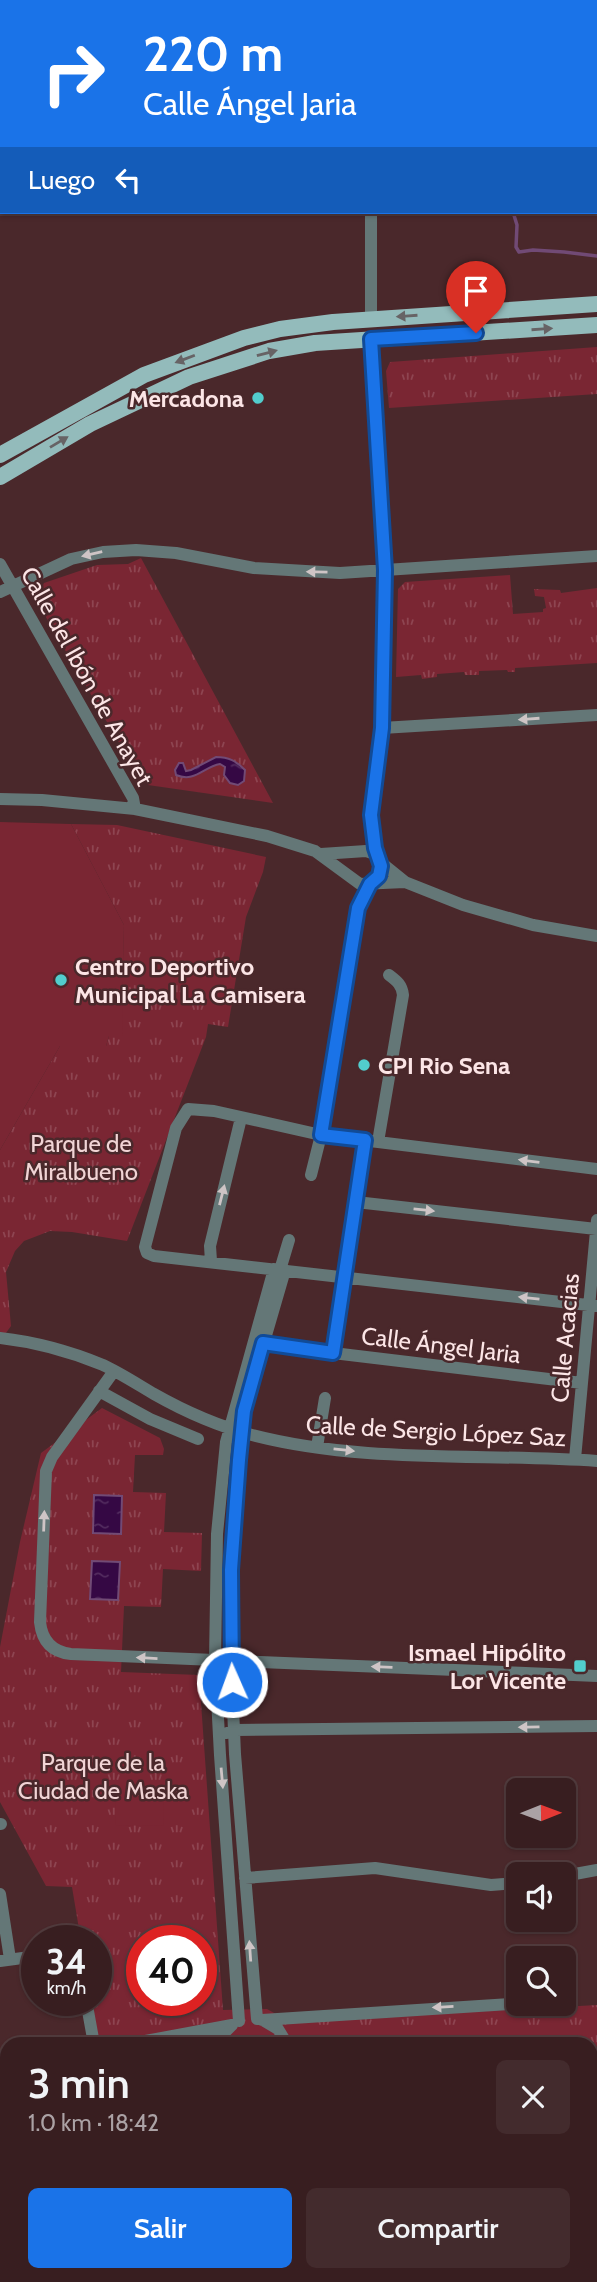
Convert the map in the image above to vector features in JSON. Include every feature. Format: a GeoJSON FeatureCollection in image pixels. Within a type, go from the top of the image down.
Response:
{"type":"FeatureCollection","features":[{"type":"Feature","properties":{"kind":"main road"},"geometry":{"type":"LineString","coordinates":[[0,455],[144,375],[213,348],[280,329],[371,319],[597,304]]}},
{"type":"Feature","properties":{"kind":"main road"},"geometry":{"type":"LineString","coordinates":[[0,477],[90,424],[190,377],[270,351],[316,343],[597,324]]}},
{"type":"Feature","properties":{"kind":"street"},"geometry":{"type":"LineString","coordinates":[[371,214],[371,319]]}},
{"type":"Feature","properties":{"kind":"street"},"geometry":{"type":"LineString","coordinates":[[311,1175],[321,1135],[358,908],[380,871],[371,815],[382,728],[385,570],[371,339]]}},
{"type":"Feature","properties":{"kind":"street"},"geometry":{"type":"LineString","coordinates":[[0,592],[71,559],[103,552],[136,550],[176,553],[254,568],[301,572],[385,570],[597,556]]}},
{"type":"Feature","properties":{"kind":"street","name":"Calle del Ibón de Anayet"},"geometry":{"type":"LineString","coordinates":[[0,564],[133,798],[135,809]]}},
{"type":"Feature","properties":{"kind":"street"},"geometry":{"type":"LineString","coordinates":[[382,728],[597,715]]}},
{"type":"Feature","properties":{"kind":"street"},"geometry":{"type":"LineString","coordinates":[[0,799],[42,800],[135,809],[267,836],[321,854],[366,851],[405,882],[503,918],[597,936]]}},
{"type":"Feature","properties":{"kind":"street"},"geometry":{"type":"LineString","coordinates":[[352,880],[348,863],[356,853]]}},
{"type":"Feature","properties":{"kind":"street"},"geometry":{"type":"LineString","coordinates":[[321,854],[360,884],[405,882]]}},
{"type":"Feature","properties":{"kind":"street"},"geometry":{"type":"LineString","coordinates":[[333,1353],[356,1202],[403,995],[402,988],[389,975]]}},
{"type":"Feature","properties":{"kind":"street"},"geometry":{"type":"LineString","coordinates":[[593,1305],[151,1256],[145,1248],[176,1128],[188,1109],[214,1111],[321,1135],[597,1169]]}},
{"type":"Feature","properties":{"kind":"street"},"geometry":{"type":"LineString","coordinates":[[211,1261],[210,1246],[241,1118]]}},
{"type":"Feature","properties":{"kind":"street"},"geometry":{"type":"LineString","coordinates":[[356,1202],[596,1224]]}},
{"type":"Feature","properties":{"kind":"street","name":"Calle Acacias"},"geometry":{"type":"LineString","coordinates":[[575,1459],[593,1305],[596,1224]]}},
{"type":"Feature","properties":{"kind":"street"},"geometry":{"type":"LineString","coordinates":[[236,2023],[215,1661],[218,1524],[223,1457],[229,1427],[289,1240]]}},
{"type":"Feature","properties":{"kind":"street","name":"Calle de Sergio López Saz"},"geometry":{"type":"LineString","coordinates":[[0,1338],[63,1350],[114,1371],[166,1401],[242,1432],[281,1442],[373,1453],[597,1461]]}},
{"type":"Feature","properties":{"kind":"street"},"geometry":{"type":"LineString","coordinates":[[258,1342],[244,1411],[232,1546],[231,1661],[245,1878],[259,2019]]}},
{"type":"Feature","properties":{"kind":"street","name":"Calle Ángel Jaria"},"geometry":{"type":"LineString","coordinates":[[258,1342],[582,1383]]}},
{"type":"Feature","properties":{"kind":"street"},"geometry":{"type":"LineString","coordinates":[[114,1371],[52,1457],[46,1471],[40,1622],[41,1633],[53,1648],[65,1654],[597,1676]]}},
{"type":"Feature","properties":{"kind":"street"},"geometry":{"type":"LineString","coordinates":[[99,1391],[150,1419],[198,1439]]}},
{"type":"Feature","properties":{"kind":"street"},"geometry":{"type":"LineString","coordinates":[[317,1447],[325,1398]]}},
{"type":"Feature","properties":{"kind":"street"},"geometry":{"type":"LineString","coordinates":[[219,1737],[234,1730],[597,1726]]}},
{"type":"Feature","properties":{"kind":"street"},"geometry":{"type":"LineString","coordinates":[[245,1878],[366,1868],[491,1885],[506,1884]]}},
{"type":"Feature","properties":{"kind":"street"},"geometry":{"type":"LineString","coordinates":[[576,1873],[597,1870]]}},
{"type":"Feature","properties":{"kind":"street"},"geometry":{"type":"LineString","coordinates":[[0,1894],[5,1960]]}},
{"type":"Feature","properties":{"kind":"street"},"geometry":{"type":"LineString","coordinates":[[165,2037],[259,2019],[506,2004]]}},
{"type":"Feature","properties":{"kind":"street"},"geometry":{"type":"LineString","coordinates":[[89,2016],[93,2037]]}},
{"type":"Feature","properties":{"kind":"street"},"geometry":{"type":"LineString","coordinates":[[259,2019],[278,2029],[283,2037]]}},
{"type":"Feature","properties":{"kind":"street"},"geometry":{"type":"LineString","coordinates":[[222,2037],[236,2023]]}},
{"type":"Feature","properties":{"kind":"green space"},"geometry":{"type":"Polygon","coordinates":[[[597,347],[597,394],[389,408],[386,371],[390,362],[597,347]]]}},
{"type":"Feature","properties":{"kind":"green space"},"geometry":{"type":"Polygon","coordinates":[[[141,558],[273,803],[148,785],[139,777],[40,607],[44,583],[97,565],[128,564],[141,558]]]}},
{"type":"Feature","properties":{"kind":"green space"},"geometry":{"type":"Polygon","coordinates":[[[510,575],[513,614],[543,612],[546,608],[544,597],[535,596],[534,589],[560,590],[561,593],[597,588],[597,663],[515,668],[515,672],[479,671],[479,675],[465,675],[464,672],[437,674],[437,677],[422,679],[421,675],[396,677],[398,589],[405,582],[510,575]]]}},
{"type":"Feature","properties":{"kind":"green space","name":"Centro Deportivo Municipal La Camisera"},"geometry":{"type":"Polygon","coordinates":[[[0,822],[71,824],[124,925],[122,1036],[109,1036],[106,1046],[60,1046],[0,1150],[0,822]]]}},
{"type":"Feature","properties":{"kind":"green space","name":"Parque de Miralbueno"},"geometry":{"type":"Polygon","coordinates":[[[71,824],[117,825],[266,857],[246,917],[228,1027],[208,1024],[206,1037],[127,1241],[50,1231],[24,1241],[15,1251],[6,1272],[11,1326],[0,1341],[0,1150],[60,1046],[106,1046],[109,1036],[121,1036],[124,925],[71,824]]]}},
{"type":"Feature","properties":{"kind":"green space","name":"Parque de la Ciudad de Maska"},"geometry":{"type":"Polygon","coordinates":[[[102,1408],[160,1438],[163,1455],[135,1455],[133,1492],[166,1493],[164,1532],[202,1533],[201,1571],[163,1569],[161,1607],[124,1606],[121,1672],[199,1675],[217,1925],[126,1925],[126,2016],[217,2016],[217,1926],[223,2010],[267,2009],[290,2022],[506,2010],[506,2016],[576,2016],[576,2006],[597,2005],[597,2037],[97,2037],[94,2016],[112,2016],[112,1925],[78,1925],[72,1887],[46,1886],[0,1802],[0,1647],[20,1542],[41,1453],[102,1408]]]}},
{"type":"Feature","properties":{"kind":"green space"},"geometry":{"type":"Polygon","coordinates":[[[116,1795],[164,1797],[163,1826],[115,1825],[116,1795]]]}},
{"type":"Feature","properties":{"kind":"water"},"geometry":{"type":"Polygon","coordinates":[[[216,757],[229,759],[242,767],[245,770],[244,781],[238,785],[230,783],[224,775],[225,767],[220,764],[194,776],[176,775],[175,770],[179,763],[183,763],[186,771],[216,757]]]}},
{"type":"Feature","properties":{"kind":"water"},"geometry":{"type":"Polygon","coordinates":[[[94,1495],[122,1496],[121,1534],[93,1533],[94,1495]]]}},
{"type":"Feature","properties":{"kind":"water"},"geometry":{"type":"Polygon","coordinates":[[[92,1561],[120,1562],[118,1600],[90,1599],[92,1561]]]}},
{"type":"Feature","properties":{"kind":"waterway"},"geometry":{"type":"LineString","coordinates":[[514,214],[517,225],[516,247],[519,252],[533,250],[597,256]]}},
{"type":"Feature","properties":{"kind":"place","name":"Mercadona"},"geometry":{"type":"Point","coordinates":[258,398]}},
{"type":"Feature","properties":{"kind":"place","name":"Centro Deportivo Municipal La Camisera"},"geometry":{"type":"Point","coordinates":[61,980]}},
{"type":"Feature","properties":{"kind":"place","name":"CPI Rio Sena"},"geometry":{"type":"Point","coordinates":[364,1065]}},
{"type":"Feature","properties":{"kind":"place","name":"Ismael Hipólito Lor Vicente"},"geometry":{"type":"Point","coordinates":[580,1666]}},
{"type":"Feature","properties":{"kind":"route"},"geometry":{"type":"LineString","coordinates":[[232,1682],[232,1539],[244,1411],[263,1343],[333,1353],[365,1140],[321,1135],[358,908],[370,884],[379,876],[381,866],[375,848],[371,815],[382,728],[385,570],[371,339],[476,333]]}}]}
